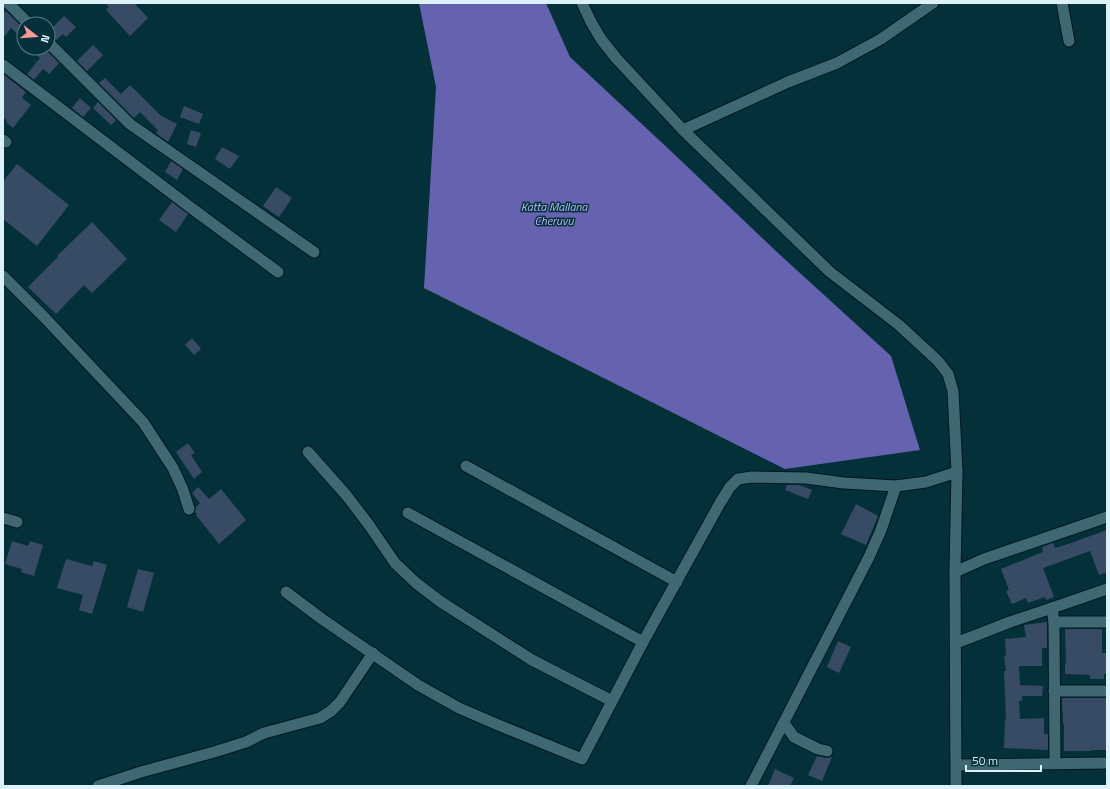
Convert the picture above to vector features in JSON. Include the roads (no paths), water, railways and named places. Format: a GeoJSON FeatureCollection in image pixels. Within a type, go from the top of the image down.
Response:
{"type":"FeatureCollection","features":[{"type":"Feature","properties":{"kind":"street"},"geometry":{"type":"LineString","coordinates":[[8,3],[22,16]]}},
{"type":"Feature","properties":{"kind":"street"},"geometry":{"type":"LineString","coordinates":[[582,3],[601,40],[683,130],[830,272],[899,325],[938,361],[948,374],[954,390],[957,472],[955,572],[956,786]]}},
{"type":"Feature","properties":{"kind":"street"},"geometry":{"type":"LineString","coordinates":[[683,130],[788,82],[837,63],[881,39],[934,3]]}},
{"type":"Feature","properties":{"kind":"street"},"geometry":{"type":"LineString","coordinates":[[1062,3],[1068,41]]}},
{"type":"Feature","properties":{"kind":"street"},"geometry":{"type":"LineString","coordinates":[[56,50],[130,124],[314,252]]}},
{"type":"Feature","properties":{"kind":"street"},"geometry":{"type":"LineString","coordinates":[[3,65],[278,272]]}},
{"type":"Feature","properties":{"kind":"street"},"geometry":{"type":"LineString","coordinates":[[3,276],[45,318],[143,422],[173,468],[183,490],[189,509]]}},
{"type":"Feature","properties":{"kind":"street"},"geometry":{"type":"LineString","coordinates":[[308,452],[347,496],[370,525],[395,563],[416,583],[441,602],[532,660],[612,701]]}},
{"type":"Feature","properties":{"kind":"street"},"geometry":{"type":"LineString","coordinates":[[466,466],[677,582]]}},
{"type":"Feature","properties":{"kind":"street"},"geometry":{"type":"LineString","coordinates":[[286,592],[322,619],[418,684],[459,708],[582,759],[643,642],[720,503],[730,487],[738,479],[752,477],[806,478],[844,483],[896,486],[926,482],[957,472]]}},
{"type":"Feature","properties":{"kind":"street"},"geometry":{"type":"LineString","coordinates":[[751,786],[869,557],[881,530],[896,486]]}},
{"type":"Feature","properties":{"kind":"street"},"geometry":{"type":"LineString","coordinates":[[408,513],[643,642]]}},
{"type":"Feature","properties":{"kind":"street"},"geometry":{"type":"LineString","coordinates":[[955,572],[984,558],[1107,517]]}},
{"type":"Feature","properties":{"kind":"street"},"geometry":{"type":"LineString","coordinates":[[3,518],[17,522]]}},
{"type":"Feature","properties":{"kind":"street"},"geometry":{"type":"LineString","coordinates":[[956,643],[1010,622],[1107,589]]}},
{"type":"Feature","properties":{"kind":"street"},"geometry":{"type":"LineString","coordinates":[[1052,608],[1054,622],[1055,762]]}},
{"type":"Feature","properties":{"kind":"street"},"geometry":{"type":"LineString","coordinates":[[1054,622],[1107,622]]}},
{"type":"Feature","properties":{"kind":"street"},"geometry":{"type":"LineString","coordinates":[[98,786],[246,742],[271,731],[320,718],[331,711],[340,702],[373,653]]}},
{"type":"Feature","properties":{"kind":"street"},"geometry":{"type":"LineString","coordinates":[[1054,691],[1107,691]]}},
{"type":"Feature","properties":{"kind":"street"},"geometry":{"type":"LineString","coordinates":[[784,723],[794,737],[818,749],[827,751]]}},
{"type":"Feature","properties":{"kind":"street"},"geometry":{"type":"LineString","coordinates":[[957,765],[1055,762],[1107,763]]}},
{"type":"Feature","properties":{"kind":"water","name":"Katta Mallana Cheruvu"},"geometry":{"type":"Polygon","coordinates":[[[419,3],[546,3],[570,57],[778,253],[891,356],[920,450],[785,469],[424,288],[436,87],[419,3]]]}}]}
